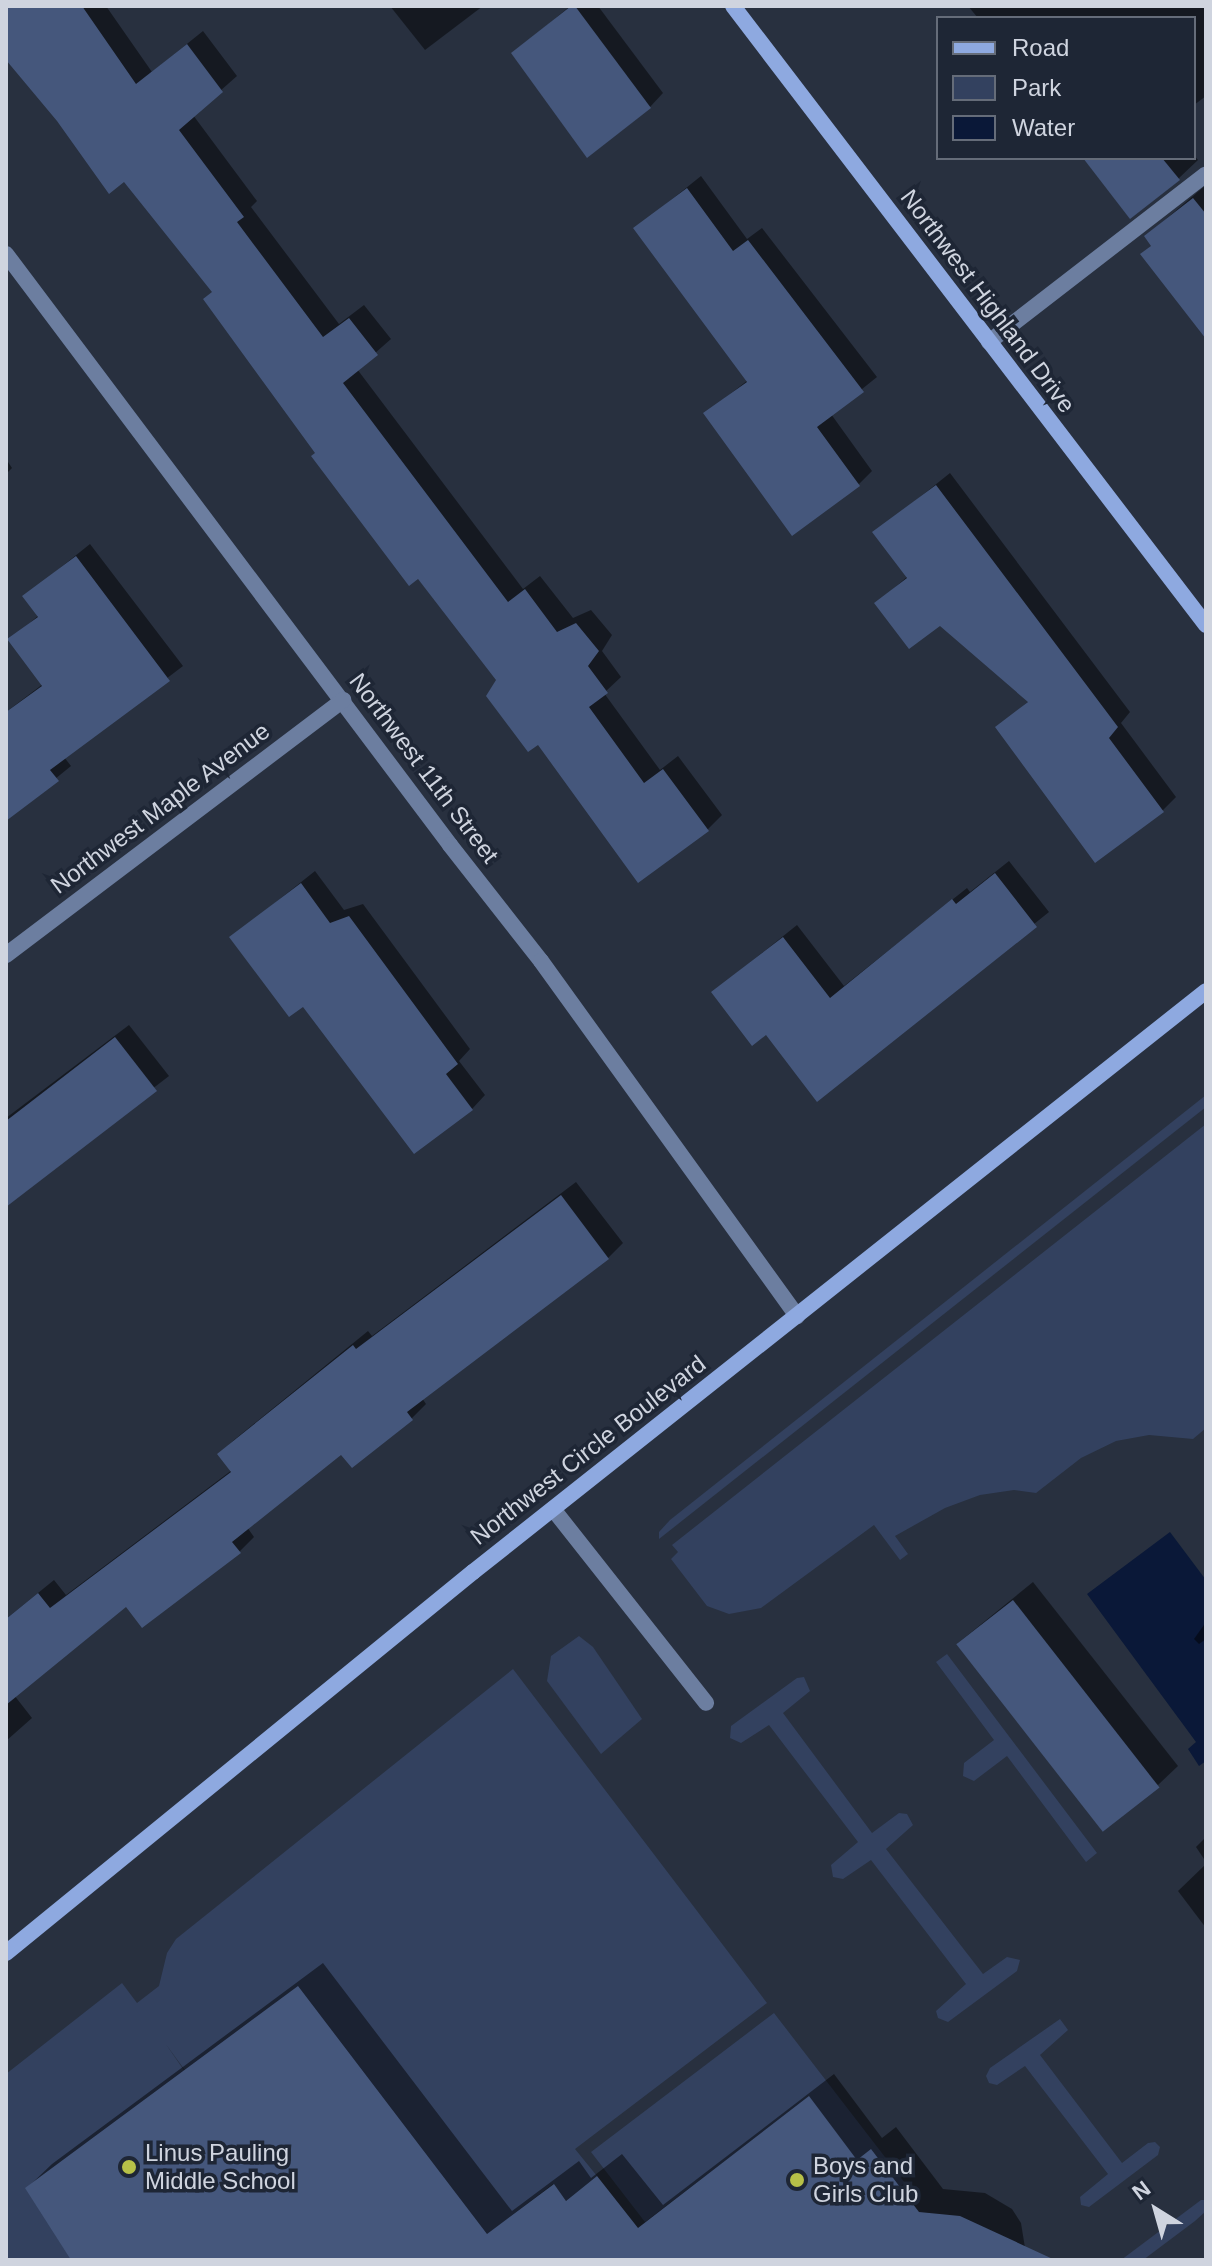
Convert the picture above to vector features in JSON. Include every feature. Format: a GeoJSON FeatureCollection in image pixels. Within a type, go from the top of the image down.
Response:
{"type":"FeatureCollection","features":[{"type":"Feature","properties":{"kind":"main road","name":"Northwest Highland Drive"},"geometry":{"type":"LineString","coordinates":[[733,6],[1206,625]]}},
{"type":"Feature","properties":{"kind":"main road","name":"Northwest Circle Boulevard"},"geometry":{"type":"LineString","coordinates":[[6,1953],[553,1509],[1206,991]]}},
{"type":"Feature","properties":{"kind":"street"},"geometry":{"type":"LineString","coordinates":[[989,342],[1206,174]]}},
{"type":"Feature","properties":{"kind":"street","name":"Northwest 11th Street"},"geometry":{"type":"LineString","coordinates":[[6,254],[541,961],[797,1316]]}},
{"type":"Feature","properties":{"kind":"street","name":"Northwest Maple Avenue"},"geometry":{"type":"LineString","coordinates":[[6,955],[343,700]]}},
{"type":"Feature","properties":{"kind":"street"},"geometry":{"type":"LineString","coordinates":[[553,1509],[706,1703]]}},
{"type":"Feature","properties":{"kind":"green space"},"geometry":{"type":"Polygon","coordinates":[[[1206,1095],[1206,1107],[659,1539],[659,1532],[670,1520],[1206,1095]]]}},
{"type":"Feature","properties":{"kind":"green space"},"geometry":{"type":"Polygon","coordinates":[[[1206,1124],[1206,1428],[1193,1439],[1149,1435],[1116,1441],[1081,1458],[1036,1493],[1014,1490],[980,1495],[945,1508],[895,1536],[908,1554],[900,1560],[874,1525],[761,1608],[729,1614],[707,1606],[671,1559],[678,1552],[672,1545],[1206,1124]]]}},
{"type":"Feature","properties":{"kind":"green space"},"geometry":{"type":"Polygon","coordinates":[[[579,1636],[593,1647],[642,1719],[601,1754],[547,1681],[551,1656],[579,1636]]]}},
{"type":"Feature","properties":{"kind":"green space"},"geometry":{"type":"Polygon","coordinates":[[[947,1654],[1097,1853],[1086,1862],[1007,1756],[974,1781],[963,1776],[964,1763],[994,1740],[936,1662],[947,1654]]]}},
{"type":"Feature","properties":{"kind":"green space"},"geometry":{"type":"Polygon","coordinates":[[[513,1669],[767,2003],[575,2149],[597,2176],[566,2201],[553,2184],[453,2260],[324,2260],[165,2043],[316,2260],[6,2260],[6,2074],[122,1983],[137,2003],[159,1986],[167,1953],[176,1939],[513,1669]]]}},
{"type":"Feature","properties":{"kind":"green space"},"geometry":{"type":"Polygon","coordinates":[[[804,1677],[810,1691],[783,1713],[872,1833],[899,1813],[907,1814],[913,1825],[886,1849],[983,1974],[1007,1957],[1020,1960],[1017,1971],[948,2022],[938,2018],[936,2011],[966,1984],[871,1860],[843,1879],[833,1877],[831,1865],[858,1842],[769,1725],[741,1743],[730,1738],[731,1726],[797,1678],[804,1677]]]}},
{"type":"Feature","properties":{"kind":"green space"},"geometry":{"type":"Polygon","coordinates":[[[774,2013],[905,2183],[899,2187],[857,2160],[809,2097],[645,2222],[591,2152],[774,2013]]]}},
{"type":"Feature","properties":{"kind":"green space"},"geometry":{"type":"Polygon","coordinates":[[[1060,2019],[1068,2030],[1040,2055],[1122,2163],[1148,2143],[1155,2142],[1160,2147],[1158,2155],[1089,2207],[1081,2205],[1080,2197],[1108,2174],[1025,2066],[997,2085],[989,2083],[986,2076],[990,2068],[1060,2019]]]}},
{"type":"Feature","properties":{"kind":"green space"},"geometry":{"type":"Polygon","coordinates":[[[1201,2200],[1206,2200],[1206,2211],[1143,2260],[1121,2260],[1201,2200]]]}},
{"type":"Feature","properties":{"kind":"water"},"geometry":{"type":"Polygon","coordinates":[[[1170,1532],[1206,1580],[1206,1761],[1199,1766],[1188,1749],[1196,1742],[1087,1594],[1170,1532]]]}},
{"type":"Feature","properties":{"kind":"building"},"geometry":{"type":"Polygon","coordinates":[[[6,6],[82,6],[136,84],[187,44],[223,92],[179,130],[244,217],[237,222],[323,337],[349,318],[378,355],[343,383],[508,602],[525,589],[557,632],[576,623],[599,651],[588,666],[608,693],[589,707],[644,783],[663,769],[709,831],[638,883],[538,745],[528,752],[486,696],[496,680],[418,579],[409,586],[311,456],[315,453],[203,299],[212,292],[124,182],[109,194],[57,121],[6,60],[6,6]]]}},
{"type":"Feature","properties":{"kind":"building"},"geometry":{"type":"Polygon","coordinates":[[[575,6],[651,108],[587,158],[511,53],[575,6]]]}},
{"type":"Feature","properties":{"kind":"building"},"geometry":{"type":"Polygon","coordinates":[[[1085,160],[1164,160],[1180,180],[1130,219],[1085,160]]]}},
{"type":"Feature","properties":{"kind":"building"},"geometry":{"type":"Polygon","coordinates":[[[687,188],[733,251],[748,240],[864,392],[817,427],[860,486],[792,536],[703,413],[747,382],[633,228],[687,188]]]}},
{"type":"Feature","properties":{"kind":"building"},"geometry":{"type":"Polygon","coordinates":[[[1193,198],[1206,214],[1206,339],[1140,254],[1151,246],[1144,236],[1193,198]]]}},
{"type":"Feature","properties":{"kind":"building"},"geometry":{"type":"Polygon","coordinates":[[[936,485],[1118,727],[1109,738],[1164,812],[1095,863],[995,727],[1028,702],[940,626],[909,649],[874,603],[907,578],[872,532],[936,485]]]}},
{"type":"Feature","properties":{"kind":"building"},"geometry":{"type":"Polygon","coordinates":[[[76,556],[170,681],[50,770],[59,781],[6,821],[6,712],[42,686],[7,639],[38,617],[22,596],[76,556]]]}},
{"type":"Feature","properties":{"kind":"building"},"geometry":{"type":"Polygon","coordinates":[[[995,873],[1037,927],[817,1102],[766,1035],[752,1046],[711,992],[783,937],[830,998],[952,899],[956,904],[995,873]]]}},
{"type":"Feature","properties":{"kind":"building"},"geometry":{"type":"Polygon","coordinates":[[[301,883],[330,923],[349,916],[458,1064],[446,1074],[473,1110],[414,1154],[303,1007],[289,1017],[229,937],[301,883]]]}},
{"type":"Feature","properties":{"kind":"building"},"geometry":{"type":"Polygon","coordinates":[[[115,1037],[157,1091],[6,1207],[6,1121],[115,1037]]]}},
{"type":"Feature","properties":{"kind":"building"},"geometry":{"type":"Polygon","coordinates":[[[561,1195],[609,1259],[407,1412],[413,1420],[352,1468],[341,1455],[232,1542],[241,1553],[142,1628],[126,1607],[6,1705],[6,1619],[38,1593],[50,1608],[231,1472],[217,1454],[353,1345],[356,1349],[561,1195]]]}},
{"type":"Feature","properties":{"kind":"building"},"geometry":{"type":"Polygon","coordinates":[[[1013,1600],[1160,1788],[1103,1832],[956,1644],[1013,1600]]]}},
{"type":"Feature","properties":{"kind":"building"},"geometry":{"type":"Polygon","coordinates":[[[298,1986],[487,2234],[554,2184],[566,2201],[597,2176],[638,2228],[809,2096],[857,2160],[871,2149],[919,2212],[960,2216],[1055,2260],[71,2260],[25,2188],[298,1986]]]}},
{"type":"Feature","properties":{"kind":"place","name":"Linus Pauling Middle School"},"geometry":{"type":"Point","coordinates":[129,2167]}},
{"type":"Feature","properties":{"kind":"place","name":"Boys and Girls Club"},"geometry":{"type":"Point","coordinates":[797,2180]}}]}
